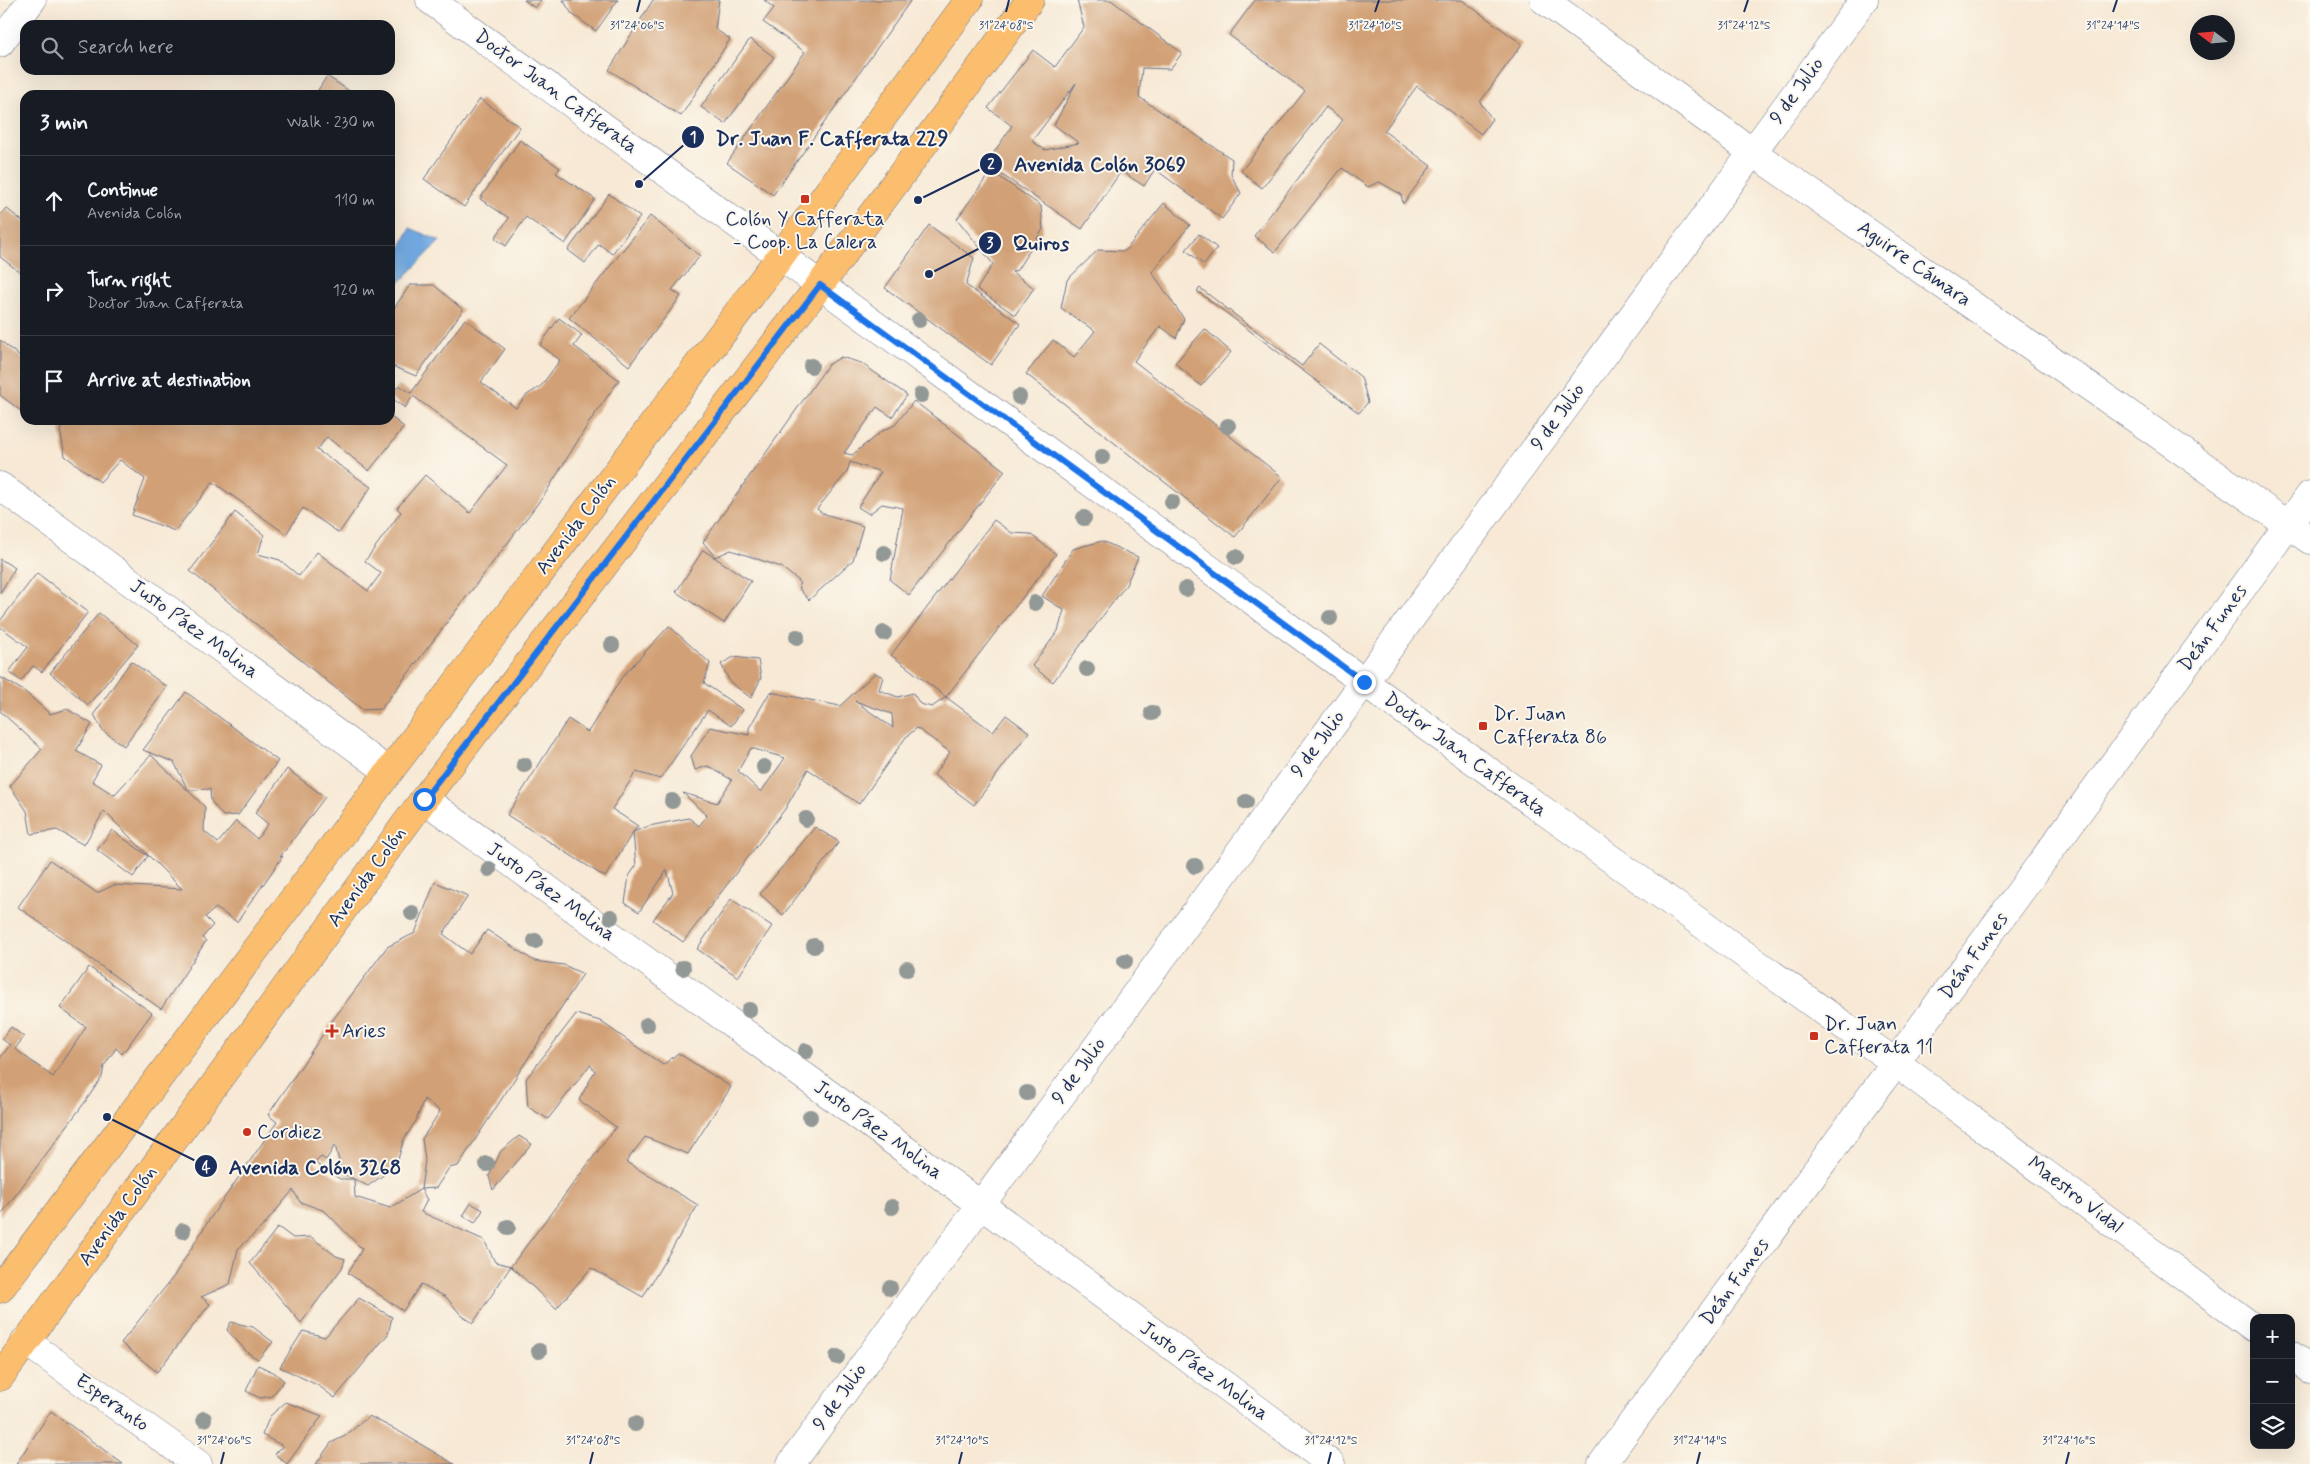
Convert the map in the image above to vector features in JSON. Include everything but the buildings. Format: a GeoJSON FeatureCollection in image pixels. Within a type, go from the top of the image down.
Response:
{"type":"FeatureCollection","features":[{"type":"Feature","properties":{"kind":"main road","name":"Avenida Colón"},"geometry":{"type":"LineString","coordinates":[[0,1289],[780,257],[969,0]]}},
{"type":"Feature","properties":{"kind":"main road","name":"Avenida Colón"},"geometry":{"type":"LineString","coordinates":[[0,1377],[424,799],[820,285],[1030,0]]}},
{"type":"Feature","properties":{"kind":"street"},"geometry":{"type":"LineString","coordinates":[[0,43],[32,0]]}},
{"type":"Feature","properties":{"kind":"street","name":"Doctor Juan Cafferata"},"geometry":{"type":"LineString","coordinates":[[430,0],[1364,682],[1896,1063]]}},
{"type":"Feature","properties":{"kind":"street","name":"Aguirre Cámara"},"geometry":{"type":"LineString","coordinates":[[1544,0],[1752,152],[2310,540]]}},
{"type":"Feature","properties":{"kind":"street","name":"9 de Julio"},"geometry":{"type":"LineString","coordinates":[[791,1464],[1864,0]]}},
{"type":"Feature","properties":{"kind":"street","name":"Justo Páez Molina"},"geometry":{"type":"LineString","coordinates":[[0,486],[389,772]]}},
{"type":"Feature","properties":{"kind":"street","name":"Deán Funes"},"geometry":{"type":"LineString","coordinates":[[1602,1464],[2310,495]]}},
{"type":"Feature","properties":{"kind":"street","name":"Justo Páez Molina"},"geometry":{"type":"LineString","coordinates":[[424,799],[981,1205],[1331,1464]]}},
{"type":"Feature","properties":{"kind":"street","name":"Maestro Vidal"},"geometry":{"type":"LineString","coordinates":[[1896,1063],[2250,1325]]}},
{"type":"Feature","properties":{"kind":"street","name":"Esperanto"},"geometry":{"type":"LineString","coordinates":[[25,1341],[198,1464]]}},
{"type":"Feature","properties":{"kind":"street"},"geometry":{"type":"LineString","coordinates":[[2295,1358],[2310,1369]]}},
{"type":"Feature","properties":{"kind":"water"},"geometry":{"type":"Polygon","coordinates":[[[410,228],[440,241],[396,286],[395,260],[410,228]]]}},
{"type":"Feature","properties":{"kind":"place","name":"Dr. Juan F. Cafferata 229"},"geometry":{"type":"Point","coordinates":[639,184]}},
{"type":"Feature","properties":{"kind":"place","name":"Colón Y Cafferata - Coop. La Calera"},"geometry":{"type":"Point","coordinates":[805,199]}},
{"type":"Feature","properties":{"kind":"place","name":"Avenida Colón 3069"},"geometry":{"type":"Point","coordinates":[918,200]}},
{"type":"Feature","properties":{"kind":"place","name":"Quiros"},"geometry":{"type":"Point","coordinates":[929,274]}},
{"type":"Feature","properties":{"kind":"place","name":"Dr. Juan Cafferata 86"},"geometry":{"type":"Point","coordinates":[1483,726]}},
{"type":"Feature","properties":{"kind":"place","name":"Aries"},"geometry":{"type":"Point","coordinates":[332,1031]}},
{"type":"Feature","properties":{"kind":"place","name":"Dr. Juan Cafferata 11"},"geometry":{"type":"Point","coordinates":[1814,1036]}},
{"type":"Feature","properties":{"kind":"place","name":"Avenida Colón 3268"},"geometry":{"type":"Point","coordinates":[107,1117]}},
{"type":"Feature","properties":{"kind":"place","name":"Cordiez"},"geometry":{"type":"Point","coordinates":[247,1132]}},
{"type":"Feature","properties":{"kind":"route"},"geometry":{"type":"LineString","coordinates":[[424,799],[820,285],[1364,682]]}}]}
